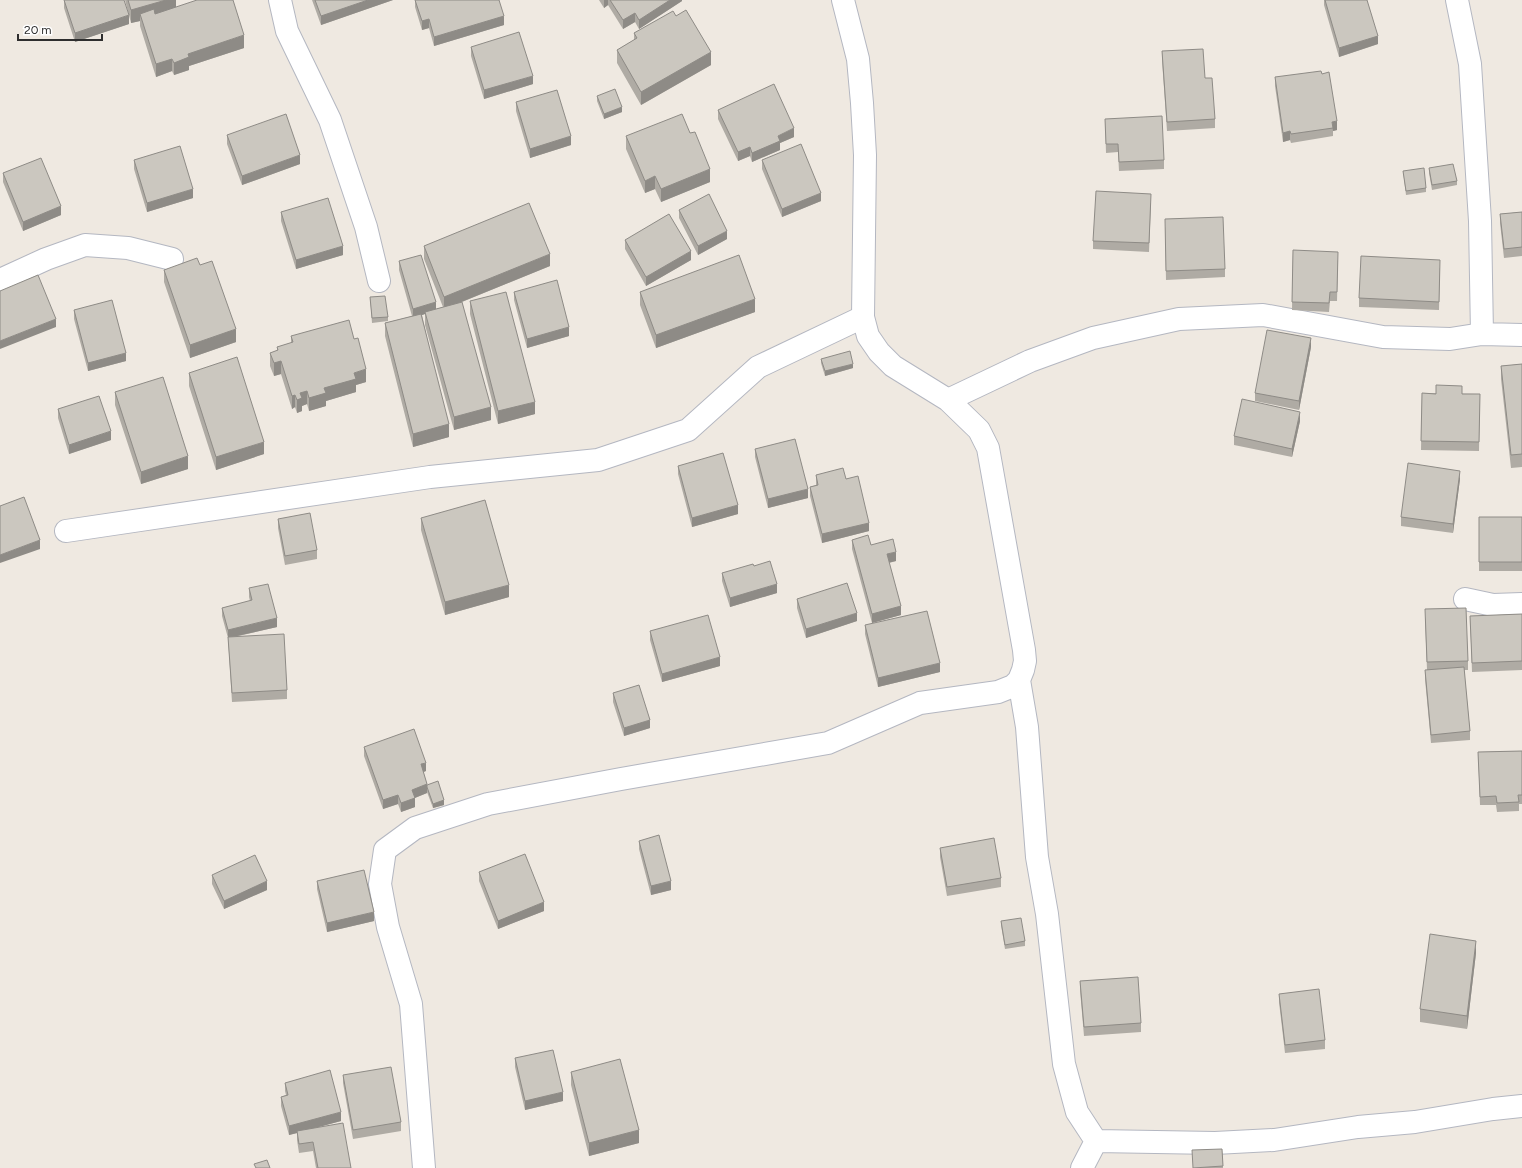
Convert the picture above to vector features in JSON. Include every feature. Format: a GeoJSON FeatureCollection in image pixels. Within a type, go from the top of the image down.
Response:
{"type":"FeatureCollection","features":[{"type":"Feature","properties":{"kind":"street"},"geometry":{"type":"LineString","coordinates":[[280,0],[287,31],[330,120],[366,227],[379,281]]}},
{"type":"Feature","properties":{"kind":"street"},"geometry":{"type":"LineString","coordinates":[[424,1168],[411,1004],[388,927],[380,884],[385,850],[415,828],[488,804],[828,743],[920,704],[998,692],[1013,686],[1019,680],[1023,670],[1025,661],[1024,650],[988,448],[979,430],[948,400],[893,366],[878,352],[868,336],[863,317],[865,155],[862,103],[858,58],[843,0]]}},
{"type":"Feature","properties":{"kind":"street"},"geometry":{"type":"LineString","coordinates":[[1457,0],[1470,64],[1480,221],[1482,334]]}},
{"type":"Feature","properties":{"kind":"street"},"geometry":{"type":"LineString","coordinates":[[0,280],[46,259],[85,245],[128,248],[172,259]]}},
{"type":"Feature","properties":{"kind":"street"},"geometry":{"type":"LineString","coordinates":[[948,400],[1030,361],[1093,338],[1179,319],[1263,315],[1383,337],[1450,339],[1482,334],[1522,335]]}},
{"type":"Feature","properties":{"kind":"street"},"geometry":{"type":"LineString","coordinates":[[66,531],[430,477],[598,460],[688,430],[758,367],[863,317]]}},
{"type":"Feature","properties":{"kind":"street"},"geometry":{"type":"LineString","coordinates":[[1465,599],[1493,604],[1522,604]]}},
{"type":"Feature","properties":{"kind":"street"},"geometry":{"type":"LineString","coordinates":[[1019,680],[1027,727],[1037,857],[1047,914],[1064,1064],[1077,1112],[1096,1141]]}},
{"type":"Feature","properties":{"kind":"street"},"geometry":{"type":"LineString","coordinates":[[1096,1141],[1215,1143],[1274,1140],[1358,1127],[1414,1122],[1493,1109],[1522,1106]]}},
{"type":"Feature","properties":{"kind":"street"},"geometry":{"type":"LineString","coordinates":[[1082,1168],[1096,1141]]}},
{"type":"Feature","properties":{"kind":"building"},"geometry":{"type":"Polygon","coordinates":[[[64,0],[124,0],[129,15],[75,33],[64,0]]]}},
{"type":"Feature","properties":{"kind":"building"},"geometry":{"type":"Polygon","coordinates":[[[128,0],[166,0],[131,10],[128,0]]]}},
{"type":"Feature","properties":{"kind":"building"},"geometry":{"type":"Polygon","coordinates":[[[197,0],[233,0],[244,35],[188,54],[189,57],[174,63],[172,59],[156,64],[140,14],[154,9],[155,14],[197,0]]]}},
{"type":"Feature","properties":{"kind":"building"},"geometry":{"type":"Polygon","coordinates":[[[315,0],[368,0],[321,16],[315,0]]]}},
{"type":"Feature","properties":{"kind":"building"},"geometry":{"type":"Polygon","coordinates":[[[415,0],[499,0],[504,16],[434,37],[429,19],[422,21],[415,0]]]}},
{"type":"Feature","properties":{"kind":"building"},"geometry":{"type":"Polygon","coordinates":[[[610,0],[670,0],[639,20],[635,13],[623,20],[610,0]]]}},
{"type":"Feature","properties":{"kind":"building"},"geometry":{"type":"Polygon","coordinates":[[[1325,0],[1367,0],[1378,36],[1339,48],[1325,0]]]}},
{"type":"Feature","properties":{"kind":"building"},"geometry":{"type":"Polygon","coordinates":[[[686,10],[711,52],[641,92],[617,50],[637,38],[634,33],[673,11],[676,16],[686,10]]]}},
{"type":"Feature","properties":{"kind":"building"},"geometry":{"type":"Polygon","coordinates":[[[519,32],[533,76],[484,90],[471,47],[519,32]]]}},
{"type":"Feature","properties":{"kind":"building"},"geometry":{"type":"Polygon","coordinates":[[[1203,49],[1205,78],[1212,78],[1215,119],[1167,122],[1162,51],[1203,49]]]}},
{"type":"Feature","properties":{"kind":"building"},"geometry":{"type":"Polygon","coordinates":[[[1321,71],[1322,74],[1329,72],[1337,121],[1332,122],[1333,128],[1291,134],[1290,131],[1283,133],[1275,77],[1321,71]]]}},
{"type":"Feature","properties":{"kind":"building"},"geometry":{"type":"Polygon","coordinates":[[[774,84],[794,128],[778,136],[780,141],[752,153],[750,147],[738,152],[718,110],[774,84]]]}},
{"type":"Feature","properties":{"kind":"building"},"geometry":{"type":"Polygon","coordinates":[[[615,89],[622,107],[604,114],[597,96],[615,89]]]}},
{"type":"Feature","properties":{"kind":"building"},"geometry":{"type":"Polygon","coordinates":[[[557,90],[571,136],[530,149],[516,102],[557,90]]]}},
{"type":"Feature","properties":{"kind":"building"},"geometry":{"type":"Polygon","coordinates":[[[286,114],[300,155],[242,176],[227,135],[286,114]]]}},
{"type":"Feature","properties":{"kind":"building"},"geometry":{"type":"Polygon","coordinates":[[[682,114],[690,133],[695,132],[710,169],[661,189],[655,176],[645,181],[626,136],[682,114]]]}},
{"type":"Feature","properties":{"kind":"building"},"geometry":{"type":"Polygon","coordinates":[[[1162,116],[1164,160],[1119,162],[1118,144],[1106,144],[1105,119],[1162,116]]]}},
{"type":"Feature","properties":{"kind":"building"},"geometry":{"type":"Polygon","coordinates":[[[801,144],[821,193],[782,209],[762,160],[801,144]]]}},
{"type":"Feature","properties":{"kind":"building"},"geometry":{"type":"Polygon","coordinates":[[[180,146],[193,189],[147,203],[134,160],[180,146]]]}},
{"type":"Feature","properties":{"kind":"building"},"geometry":{"type":"Polygon","coordinates":[[[41,158],[61,206],[23,222],[3,173],[41,158]]]}},
{"type":"Feature","properties":{"kind":"building"},"geometry":{"type":"Polygon","coordinates":[[[1453,164],[1457,181],[1432,185],[1429,168],[1453,164]]]}},
{"type":"Feature","properties":{"kind":"building"},"geometry":{"type":"Polygon","coordinates":[[[1424,168],[1426,188],[1406,191],[1403,171],[1424,168]]]}},
{"type":"Feature","properties":{"kind":"building"},"geometry":{"type":"Polygon","coordinates":[[[1096,191],[1151,194],[1149,243],[1093,241],[1096,191]]]}},
{"type":"Feature","properties":{"kind":"building"},"geometry":{"type":"Polygon","coordinates":[[[709,194],[727,231],[698,246],[679,210],[709,194]]]}},
{"type":"Feature","properties":{"kind":"building"},"geometry":{"type":"Polygon","coordinates":[[[328,198],[343,246],[296,260],[281,212],[328,198]]]}},
{"type":"Feature","properties":{"kind":"building"},"geometry":{"type":"Polygon","coordinates":[[[529,203],[550,254],[444,297],[424,246],[529,203]]]}},
{"type":"Feature","properties":{"kind":"building"},"geometry":{"type":"Polygon","coordinates":[[[1522,212],[1522,247],[1504,249],[1500,214],[1522,212]]]}},
{"type":"Feature","properties":{"kind":"building"},"geometry":{"type":"Polygon","coordinates":[[[669,214],[691,251],[646,277],[625,240],[669,214]]]}},
{"type":"Feature","properties":{"kind":"building"},"geometry":{"type":"Polygon","coordinates":[[[1223,217],[1225,269],[1166,271],[1165,219],[1223,217]]]}},
{"type":"Feature","properties":{"kind":"building"},"geometry":{"type":"Polygon","coordinates":[[[1293,250],[1338,252],[1337,292],[1330,292],[1329,303],[1292,302],[1293,250]]]}},
{"type":"Feature","properties":{"kind":"building"},"geometry":{"type":"Polygon","coordinates":[[[421,255],[436,302],[413,309],[399,261],[421,255]]]}},
{"type":"Feature","properties":{"kind":"building"},"geometry":{"type":"Polygon","coordinates":[[[739,255],[755,299],[656,335],[640,292],[739,255]]]}},
{"type":"Feature","properties":{"kind":"building"},"geometry":{"type":"Polygon","coordinates":[[[1361,256],[1440,260],[1439,302],[1359,298],[1361,256]]]}},
{"type":"Feature","properties":{"kind":"building"},"geometry":{"type":"Polygon","coordinates":[[[197,258],[200,265],[212,261],[236,329],[190,345],[164,270],[197,258]]]}},
{"type":"Feature","properties":{"kind":"building"},"geometry":{"type":"Polygon","coordinates":[[[38,275],[56,319],[0,341],[0,291],[38,275]]]}},
{"type":"Feature","properties":{"kind":"building"},"geometry":{"type":"Polygon","coordinates":[[[557,280],[569,327],[527,339],[514,292],[557,280]]]}},
{"type":"Feature","properties":{"kind":"building"},"geometry":{"type":"Polygon","coordinates":[[[506,292],[535,402],[498,411],[470,301],[506,292]]]}},
{"type":"Feature","properties":{"kind":"building"},"geometry":{"type":"Polygon","coordinates":[[[385,296],[388,317],[372,318],[370,297],[385,296]]]}},
{"type":"Feature","properties":{"kind":"building"},"geometry":{"type":"Polygon","coordinates":[[[112,300],[126,353],[88,363],[74,310],[112,300]]]}},
{"type":"Feature","properties":{"kind":"building"},"geometry":{"type":"Polygon","coordinates":[[[462,302],[491,407],[454,417],[425,312],[462,302]]]}},
{"type":"Feature","properties":{"kind":"building"},"geometry":{"type":"Polygon","coordinates":[[[421,314],[449,424],[413,434],[385,323],[421,314]]]}},
{"type":"Feature","properties":{"kind":"building"},"geometry":{"type":"Polygon","coordinates":[[[349,320],[354,339],[358,338],[366,369],[354,373],[356,379],[324,388],[326,393],[309,398],[307,391],[300,393],[302,398],[297,400],[295,395],[292,396],[281,361],[274,363],[270,353],[278,350],[277,347],[293,342],[291,336],[349,320]]]}},
{"type":"Feature","properties":{"kind":"building"},"geometry":{"type":"Polygon","coordinates":[[[1267,330],[1311,338],[1299,401],[1255,393],[1267,330]]]}},
{"type":"Feature","properties":{"kind":"building"},"geometry":{"type":"Polygon","coordinates":[[[850,351],[853,364],[825,371],[821,359],[850,351]]]}},
{"type":"Feature","properties":{"kind":"building"},"geometry":{"type":"Polygon","coordinates":[[[237,357],[264,442],[216,457],[189,373],[237,357]]]}},
{"type":"Feature","properties":{"kind":"building"},"geometry":{"type":"Polygon","coordinates":[[[1522,364],[1522,454],[1511,455],[1501,366],[1522,364]]]}},
{"type":"Feature","properties":{"kind":"building"},"geometry":{"type":"Polygon","coordinates":[[[163,377],[188,456],[141,472],[115,392],[163,377]]]}},
{"type":"Feature","properties":{"kind":"building"},"geometry":{"type":"Polygon","coordinates":[[[1436,385],[1462,386],[1462,394],[1480,394],[1479,442],[1421,441],[1422,393],[1436,394],[1436,385]]]}},
{"type":"Feature","properties":{"kind":"building"},"geometry":{"type":"Polygon","coordinates":[[[99,396],[111,431],[69,445],[58,409],[99,396]]]}},
{"type":"Feature","properties":{"kind":"building"},"geometry":{"type":"Polygon","coordinates":[[[1242,399],[1300,412],[1292,449],[1234,436],[1242,399]]]}},
{"type":"Feature","properties":{"kind":"building"},"geometry":{"type":"Polygon","coordinates":[[[795,439],[808,489],[768,499],[755,449],[795,439]]]}},
{"type":"Feature","properties":{"kind":"building"},"geometry":{"type":"Polygon","coordinates":[[[723,453],[738,505],[692,518],[678,466],[723,453]]]}},
{"type":"Feature","properties":{"kind":"building"},"geometry":{"type":"Polygon","coordinates":[[[1408,463],[1460,471],[1453,524],[1401,517],[1408,463]]]}},
{"type":"Feature","properties":{"kind":"building"},"geometry":{"type":"Polygon","coordinates":[[[843,468],[846,479],[858,476],[869,523],[822,534],[810,487],[818,485],[816,475],[843,468]]]}},
{"type":"Feature","properties":{"kind":"building"},"geometry":{"type":"Polygon","coordinates":[[[24,497],[40,540],[0,555],[0,506],[24,497]]]}},
{"type":"Feature","properties":{"kind":"building"},"geometry":{"type":"Polygon","coordinates":[[[485,500],[509,585],[445,602],[421,518],[485,500]]]}},
{"type":"Feature","properties":{"kind":"building"},"geometry":{"type":"Polygon","coordinates":[[[310,513],[317,550],[285,556],[278,519],[310,513]]]}},
{"type":"Feature","properties":{"kind":"building"},"geometry":{"type":"Polygon","coordinates":[[[1479,517],[1522,517],[1522,562],[1479,562],[1479,517]]]}},
{"type":"Feature","properties":{"kind":"building"},"geometry":{"type":"Polygon","coordinates":[[[868,535],[871,545],[893,539],[896,552],[887,554],[901,606],[872,614],[852,540],[868,535]]]}},
{"type":"Feature","properties":{"kind":"building"},"geometry":{"type":"Polygon","coordinates":[[[770,561],[777,584],[730,598],[722,573],[753,564],[754,566],[770,561]]]}},
{"type":"Feature","properties":{"kind":"building"},"geometry":{"type":"Polygon","coordinates":[[[847,583],[857,613],[806,629],[797,599],[847,583]]]}},
{"type":"Feature","properties":{"kind":"building"},"geometry":{"type":"Polygon","coordinates":[[[268,584],[277,618],[228,630],[222,608],[252,600],[249,588],[268,584]]]}},
{"type":"Feature","properties":{"kind":"building"},"geometry":{"type":"Polygon","coordinates":[[[1466,608],[1468,661],[1427,662],[1425,609],[1466,608]]]}},
{"type":"Feature","properties":{"kind":"building"},"geometry":{"type":"Polygon","coordinates":[[[927,611],[940,663],[878,678],[865,625],[927,611]]]}},
{"type":"Feature","properties":{"kind":"building"},"geometry":{"type":"Polygon","coordinates":[[[1522,614],[1522,661],[1472,663],[1470,616],[1522,614]]]}},
{"type":"Feature","properties":{"kind":"building"},"geometry":{"type":"Polygon","coordinates":[[[708,615],[720,657],[662,674],[650,631],[708,615]]]}},
{"type":"Feature","properties":{"kind":"building"},"geometry":{"type":"Polygon","coordinates":[[[284,634],[287,690],[232,693],[228,637],[284,634]]]}},
{"type":"Feature","properties":{"kind":"building"},"geometry":{"type":"Polygon","coordinates":[[[1464,667],[1470,731],[1431,735],[1425,670],[1464,667]]]}},
{"type":"Feature","properties":{"kind":"building"},"geometry":{"type":"Polygon","coordinates":[[[639,685],[650,720],[624,728],[613,693],[639,685]]]}},
{"type":"Feature","properties":{"kind":"building"},"geometry":{"type":"Polygon","coordinates":[[[414,729],[426,763],[421,764],[427,784],[412,790],[415,798],[401,803],[398,795],[383,800],[364,747],[414,729]]]}},
{"type":"Feature","properties":{"kind":"building"},"geometry":{"type":"Polygon","coordinates":[[[1522,751],[1522,795],[1518,795],[1519,802],[1497,803],[1496,796],[1480,797],[1478,752],[1522,751]]]}},
{"type":"Feature","properties":{"kind":"building"},"geometry":{"type":"Polygon","coordinates":[[[438,781],[444,800],[433,804],[427,785],[438,781]]]}},
{"type":"Feature","properties":{"kind":"building"},"geometry":{"type":"Polygon","coordinates":[[[659,835],[671,881],[651,886],[639,841],[659,835]]]}},
{"type":"Feature","properties":{"kind":"building"},"geometry":{"type":"Polygon","coordinates":[[[994,838],[1001,878],[947,887],[940,848],[994,838]]]}},
{"type":"Feature","properties":{"kind":"building"},"geometry":{"type":"Polygon","coordinates":[[[525,854],[544,902],[498,921],[479,872],[525,854]]]}},
{"type":"Feature","properties":{"kind":"building"},"geometry":{"type":"Polygon","coordinates":[[[255,855],[267,881],[224,901],[212,875],[255,855]]]}},
{"type":"Feature","properties":{"kind":"building"},"geometry":{"type":"Polygon","coordinates":[[[364,870],[374,912],[327,923],[317,881],[364,870]]]}},
{"type":"Feature","properties":{"kind":"building"},"geometry":{"type":"Polygon","coordinates":[[[1021,918],[1025,941],[1005,945],[1001,921],[1021,918]]]}},
{"type":"Feature","properties":{"kind":"building"},"geometry":{"type":"Polygon","coordinates":[[[1430,934],[1476,941],[1467,1016],[1420,1009],[1430,934]]]}},
{"type":"Feature","properties":{"kind":"building"},"geometry":{"type":"Polygon","coordinates":[[[1138,977],[1141,1023],[1084,1027],[1080,981],[1138,977]]]}},
{"type":"Feature","properties":{"kind":"building"},"geometry":{"type":"Polygon","coordinates":[[[1319,989],[1325,1040],[1285,1045],[1279,994],[1319,989]]]}},
{"type":"Feature","properties":{"kind":"building"},"geometry":{"type":"Polygon","coordinates":[[[553,1050],[563,1092],[525,1101],[515,1058],[553,1050]]]}},
{"type":"Feature","properties":{"kind":"building"},"geometry":{"type":"Polygon","coordinates":[[[620,1059],[639,1130],[589,1143],[571,1072],[620,1059]]]}},
{"type":"Feature","properties":{"kind":"building"},"geometry":{"type":"Polygon","coordinates":[[[391,1067],[401,1122],[353,1130],[343,1075],[391,1067]]]}},
{"type":"Feature","properties":{"kind":"building"},"geometry":{"type":"Polygon","coordinates":[[[330,1070],[341,1112],[289,1126],[281,1097],[288,1095],[285,1083],[330,1070]]]}},
{"type":"Feature","properties":{"kind":"building"},"geometry":{"type":"Polygon","coordinates":[[[343,1123],[351,1168],[318,1168],[313,1142],[299,1144],[297,1131],[343,1123]]]}},
{"type":"Feature","properties":{"kind":"building"},"geometry":{"type":"Polygon","coordinates":[[[1222,1149],[1223,1166],[1193,1168],[1192,1150],[1222,1149]]]}},
{"type":"Feature","properties":{"kind":"building"},"geometry":{"type":"Polygon","coordinates":[[[267,1160],[270,1168],[256,1168],[254,1164],[267,1160]]]}}]}
